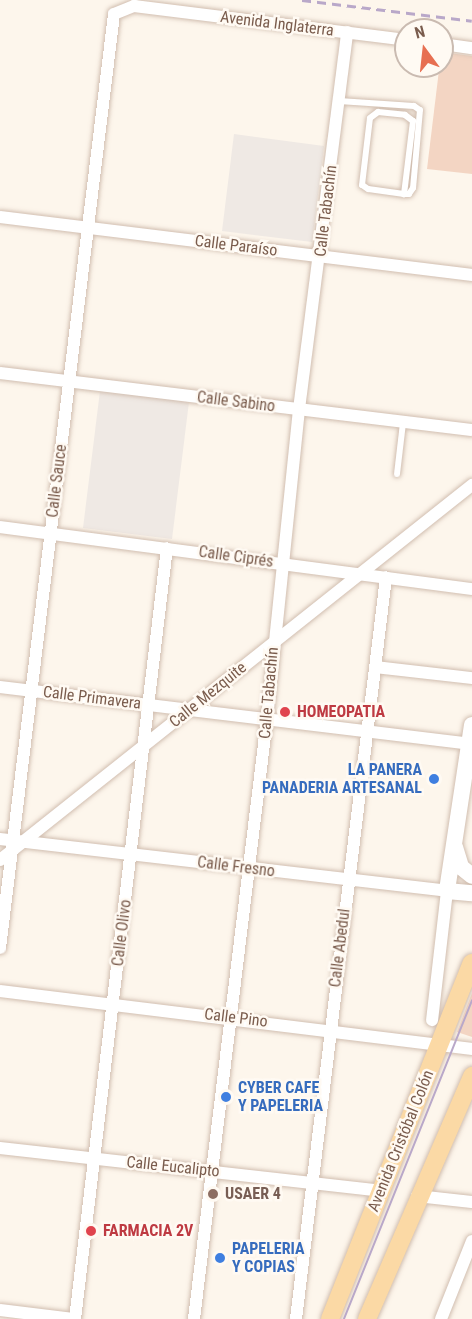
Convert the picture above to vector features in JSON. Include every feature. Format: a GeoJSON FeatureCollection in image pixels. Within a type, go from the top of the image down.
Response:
{"type":"FeatureCollection","features":[{"type":"Feature","properties":{"kind":"main road"},"geometry":{"type":"LineString","coordinates":[[447,891],[472,725]]}},
{"type":"Feature","properties":{"kind":"main road"},"geometry":{"type":"LineString","coordinates":[[454,842],[461,867],[472,876]]}},
{"type":"Feature","properties":{"kind":"main road","name":"Calle Fresno"},"geometry":{"type":"LineString","coordinates":[[447,891],[472,893]]}},
{"type":"Feature","properties":{"kind":"main road","name":"Avenida Cristóbal Colón"},"geometry":{"type":"LineString","coordinates":[[330,1319],[472,963]]}},
{"type":"Feature","properties":{"kind":"main road"},"geometry":{"type":"LineString","coordinates":[[367,1319],[417,1196],[472,1076]]}},
{"type":"Feature","properties":{"kind":"street","name":"Avenida Inglaterra"},"geometry":{"type":"LineString","coordinates":[[114,14],[134,6],[394,38]]}},
{"type":"Feature","properties":{"kind":"street","name":"Calle Sauce"},"geometry":{"type":"LineString","coordinates":[[0,948],[16,844],[31,690],[114,14]]}},
{"type":"Feature","properties":{"kind":"street","name":"Calle Tabachín"},"geometry":{"type":"LineString","coordinates":[[194,1319],[210,1171],[233,1017],[299,409],[347,32]]}},
{"type":"Feature","properties":{"kind":"street"},"geometry":{"type":"LineString","coordinates":[[454,46],[472,48]]}},
{"type":"Feature","properties":{"kind":"street","name":"Calle Paraíso"},"geometry":{"type":"LineString","coordinates":[[0,217],[472,275]]}},
{"type":"Feature","properties":{"kind":"street","name":"Calle Sabino"},"geometry":{"type":"LineString","coordinates":[[0,373],[472,430]]}},
{"type":"Feature","properties":{"kind":"street","name":"Calle Mezquite"},"geometry":{"type":"LineString","coordinates":[[0,860],[16,844],[189,710],[472,484]]}},
{"type":"Feature","properties":{"kind":"street","name":"Calle Ciprés"},"geometry":{"type":"LineString","coordinates":[[0,526],[472,589]]}},
{"type":"Feature","properties":{"kind":"street","name":"Calle Olivo"},"geometry":{"type":"LineString","coordinates":[[74,1319],[96,1159],[150,705],[166,548]]}},
{"type":"Feature","properties":{"kind":"street","name":"Calle Abedul"},"geometry":{"type":"LineString","coordinates":[[296,1319],[386,577]]}},
{"type":"Feature","properties":{"kind":"street"},"geometry":{"type":"LineString","coordinates":[[375,667],[472,678]]}},
{"type":"Feature","properties":{"kind":"street","name":"Calle Primavera"},"geometry":{"type":"LineString","coordinates":[[0,687],[470,744]]}},
{"type":"Feature","properties":{"kind":"street","name":"Calle Fresno"},"geometry":{"type":"LineString","coordinates":[[0,839],[16,844],[132,854],[447,891]]}},
{"type":"Feature","properties":{"kind":"street"},"geometry":{"type":"LineString","coordinates":[[432,1020],[447,891]]}},
{"type":"Feature","properties":{"kind":"street","name":"Calle Pino"},"geometry":{"type":"LineString","coordinates":[[0,991],[233,1017],[472,1049]]}},
{"type":"Feature","properties":{"kind":"street","name":"Calle Eucalipto"},"geometry":{"type":"LineString","coordinates":[[0,1148],[381,1191]]}},
{"type":"Feature","properties":{"kind":"street"},"geometry":{"type":"LineString","coordinates":[[417,1196],[472,1202]]}},
{"type":"Feature","properties":{"kind":"street"},"geometry":{"type":"LineString","coordinates":[[441,1319],[472,1241]]}},
{"type":"Feature","properties":{"kind":"street"},"geometry":{"type":"LineString","coordinates":[[0,1310],[74,1319]]}},
{"type":"Feature","properties":{"kind":"lane"},"geometry":{"type":"LineString","coordinates":[[339,101],[414,106],[420,110],[413,188],[404,194],[362,185],[370,118],[374,112],[405,115],[413,121],[404,194]]}},
{"type":"Feature","properties":{"kind":"lane"},"geometry":{"type":"LineString","coordinates":[[397,474],[403,423]]}},
{"type":"Feature","properties":{"kind":"shaded area"},"geometry":{"type":"Polygon","coordinates":[[[234,134],[324,146],[312,242],[222,231],[234,134]]]}},
{"type":"Feature","properties":{"kind":"shaded area"},"geometry":{"type":"Polygon","coordinates":[[[100,391],[189,402],[172,539],[83,528],[100,391]]]}},
{"type":"Feature","properties":{"kind":"building"},"geometry":{"type":"Polygon","coordinates":[[[454,54],[472,56],[472,174],[427,169],[438,78],[454,78],[454,54]]]}},
{"type":"Feature","properties":{"kind":"building"},"geometry":{"type":"Polygon","coordinates":[[[472,993],[472,1037],[457,1032],[472,993]]]}},
{"type":"Feature","properties":{"kind":"tram line"},"geometry":{"type":"LineString","coordinates":[[344,1319],[472,1001]]}},
{"type":"Feature","properties":{"kind":"railway"},"geometry":{"type":"LineString","coordinates":[[302,0],[472,21]]}},
{"type":"Feature","properties":{"kind":"place","name":"HOMEOPATIA"},"geometry":{"type":"Point","coordinates":[285,712]}},
{"type":"Feature","properties":{"kind":"place","name":"LA PANERA PANADERIA ARTESANAL"},"geometry":{"type":"Point","coordinates":[434,779]}},
{"type":"Feature","properties":{"kind":"place","name":"CYBER CAFE Y PAPELERIA"},"geometry":{"type":"Point","coordinates":[226,1097]}},
{"type":"Feature","properties":{"kind":"place","name":"USAER 4"},"geometry":{"type":"Point","coordinates":[213,1194]}},
{"type":"Feature","properties":{"kind":"place","name":"FARMACIA 2V"},"geometry":{"type":"Point","coordinates":[91,1231]}},
{"type":"Feature","properties":{"kind":"place","name":"PAPELERIA Y COPIAS"},"geometry":{"type":"Point","coordinates":[220,1258]}}]}
